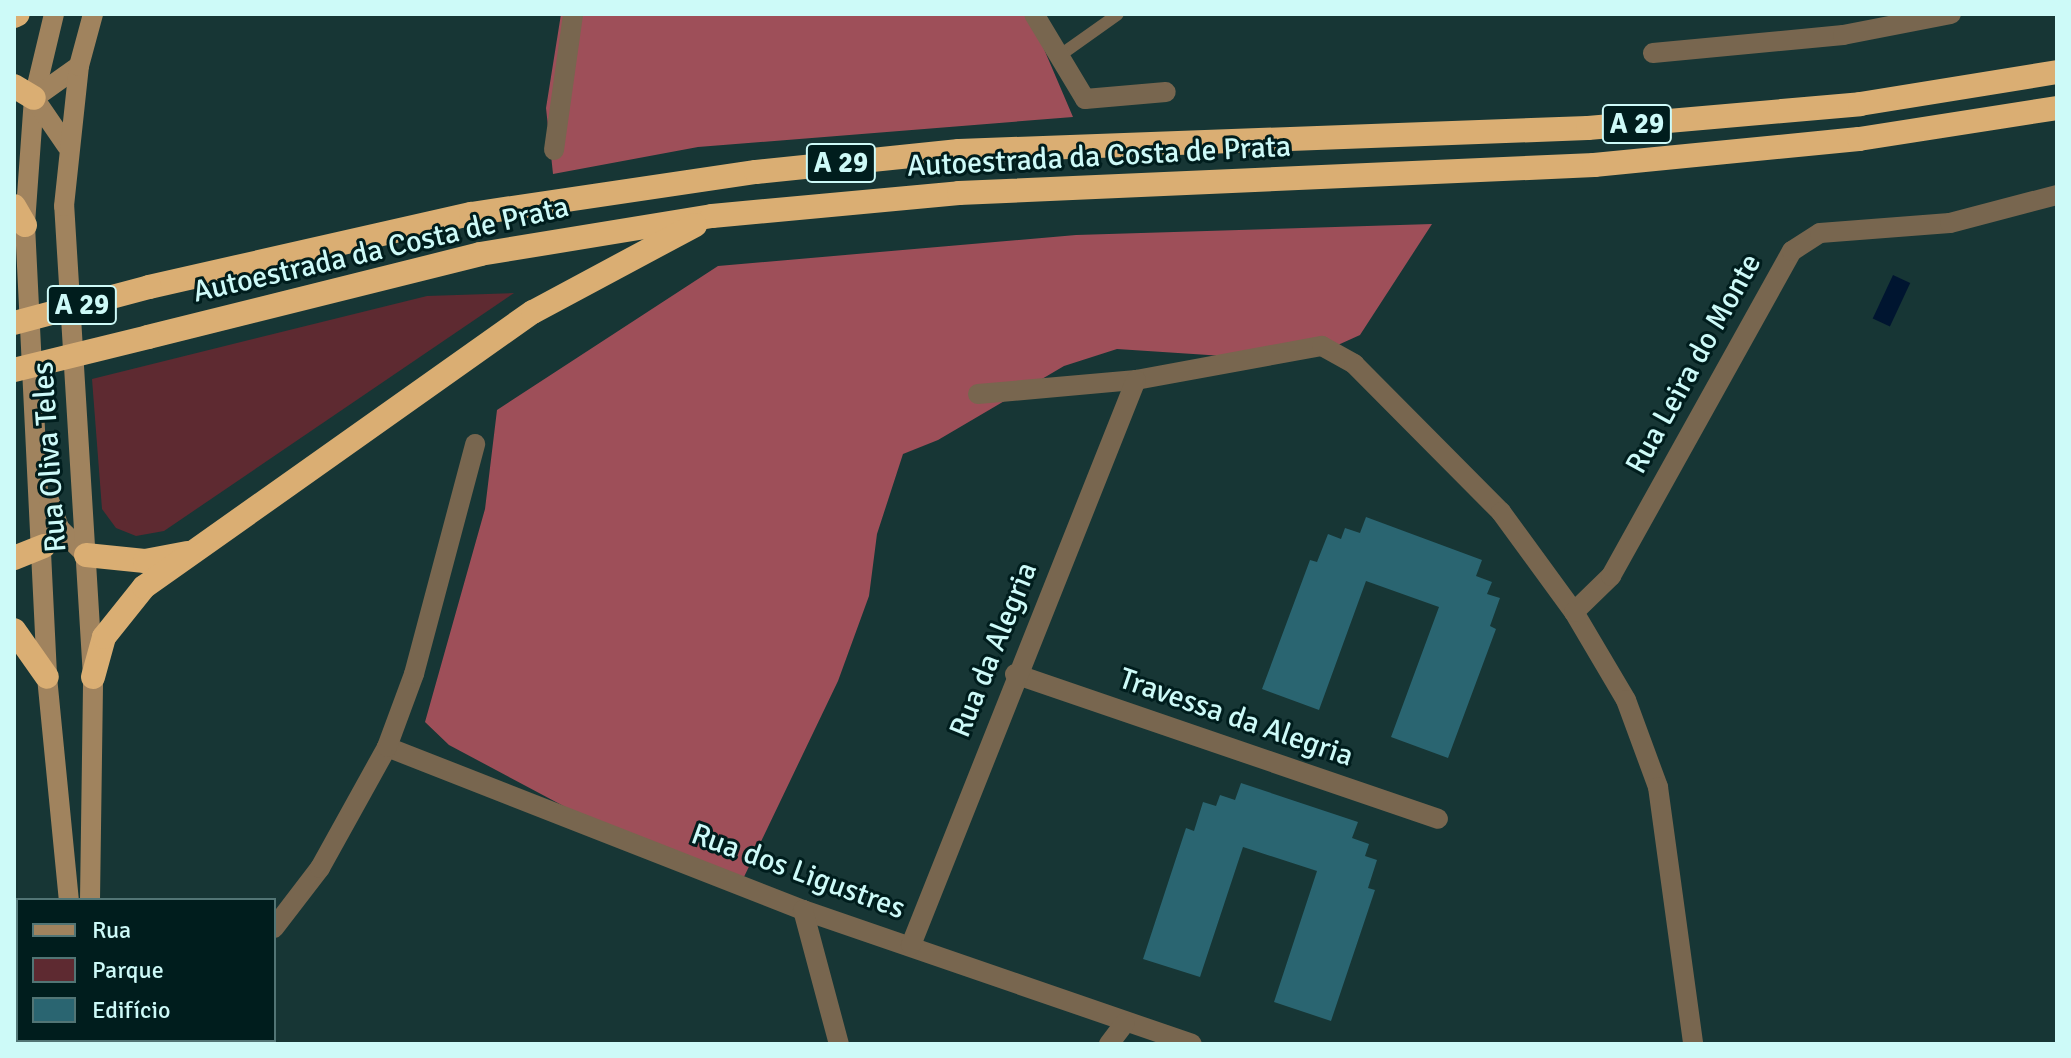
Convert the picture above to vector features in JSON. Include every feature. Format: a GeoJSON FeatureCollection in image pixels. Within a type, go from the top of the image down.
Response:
{"type":"FeatureCollection","features":[{"type":"Feature","properties":{"kind":"highway","name":"Autoestrada da Costa de Prata"},"geometry":{"type":"LineString","coordinates":[[14,323],[149,287],[471,214],[756,172],[959,151],[1588,128],[1860,104],[2057,72]]}},
{"type":"Feature","properties":{"kind":"highway","name":"Autoestrada da Costa de Prata"},"geometry":{"type":"LineString","coordinates":[[14,370],[480,254],[712,216],[959,193],[1594,165],[1859,139],[2057,108]]}},
{"type":"Feature","properties":{"kind":"highway"},"geometry":{"type":"LineString","coordinates":[[93,677],[104,637],[144,587],[533,312],[712,216]]}},
{"type":"Feature","properties":{"kind":"highway"},"geometry":{"type":"LineString","coordinates":[[14,558],[52,537]]}},
{"type":"Feature","properties":{"kind":"highway"},"geometry":{"type":"LineString","coordinates":[[86,555],[145,561],[193,552]]}},
{"type":"Feature","properties":{"kind":"highway"},"geometry":{"type":"LineString","coordinates":[[14,630],[47,677]]}},
{"type":"Feature","properties":{"kind":"main road","name":"Rua Oliva Teles"},"geometry":{"type":"LineString","coordinates":[[54,14],[21,96],[20,215],[41,476],[52,537],[47,677],[69,898]]}},
{"type":"Feature","properties":{"kind":"main road","name":"Rua Oliva Teles"},"geometry":{"type":"LineString","coordinates":[[90,898],[93,677],[64,206],[67,146],[79,66],[93,14]]}},
{"type":"Feature","properties":{"kind":"main road"},"geometry":{"type":"LineString","coordinates":[[67,146],[21,96],[79,66]]}},
{"type":"Feature","properties":{"kind":"main road"},"geometry":{"type":"LineString","coordinates":[[81,469],[52,537],[86,555]]}},
{"type":"Feature","properties":{"kind":"street"},"geometry":{"type":"LineString","coordinates":[[554,150],[573,14]]}},
{"type":"Feature","properties":{"kind":"street"},"geometry":{"type":"LineString","coordinates":[[1034,14],[1085,99],[1166,92]]}},
{"type":"Feature","properties":{"kind":"street"},"geometry":{"type":"LineString","coordinates":[[1653,53],[1843,35],[1951,14]]}},
{"type":"Feature","properties":{"kind":"street","name":"Rua Leira do Monte"},"geometry":{"type":"LineString","coordinates":[[1574,612],[1611,576],[1792,251],[1820,233],[1950,223],[2057,195]]}},
{"type":"Feature","properties":{"kind":"street"},"geometry":{"type":"LineString","coordinates":[[978,394],[1136,380],[1322,346],[1354,364],[1501,512],[1574,612],[1626,700],[1658,787],[1693,1044]]}},
{"type":"Feature","properties":{"kind":"street","name":"Rua da Alegria"},"geometry":{"type":"LineString","coordinates":[[911,945],[1015,674],[1136,380]]}},
{"type":"Feature","properties":{"kind":"street"},"geometry":{"type":"LineString","coordinates":[[276,925],[320,868],[387,747],[414,674],[475,444]]}},
{"type":"Feature","properties":{"kind":"street","name":"Travessa da Alegria"},"geometry":{"type":"LineString","coordinates":[[1015,674],[1438,819]]}},
{"type":"Feature","properties":{"kind":"street","name":"Rua dos Ligustres"},"geometry":{"type":"LineString","coordinates":[[387,747],[803,910],[1192,1044]]}},
{"type":"Feature","properties":{"kind":"street"},"geometry":{"type":"LineString","coordinates":[[803,910],[839,1044]]}},
{"type":"Feature","properties":{"kind":"street"},"geometry":{"type":"LineString","coordinates":[[1109,1044],[1125,1023]]}},
{"type":"Feature","properties":{"kind":"lane"},"geometry":{"type":"LineString","coordinates":[[1059,56],[1118,14]]}},
{"type":"Feature","properties":{"kind":"green space"},"geometry":{"type":"Polygon","coordinates":[[[514,293],[164,531],[136,536],[116,528],[102,509],[92,379],[427,296],[514,293]]]}},
{"type":"Feature","properties":{"kind":"shaded area"},"geometry":{"type":"Polygon","coordinates":[[[561,14],[1029,14],[1073,117],[698,147],[553,174],[546,108],[561,14]]]}},
{"type":"Feature","properties":{"kind":"shaded area"},"geometry":{"type":"Polygon","coordinates":[[[1432,224],[1360,335],[1329,349],[1254,358],[1117,349],[1064,366],[938,440],[903,454],[877,534],[869,596],[838,681],[743,879],[571,810],[449,745],[425,722],[485,509],[497,410],[718,266],[1076,235],[1432,224]]]}},
{"type":"Feature","properties":{"kind":"water"},"geometry":{"type":"Polygon","coordinates":[[[1893,275],[1910,283],[1890,327],[1873,319],[1893,275]]]}},
{"type":"Feature","properties":{"kind":"building"},"geometry":{"type":"Polygon","coordinates":[[[1366,517],[1482,560],[1476,576],[1492,582],[1487,594],[1500,598],[1490,626],[1496,629],[1448,758],[1391,737],[1439,607],[1366,581],[1319,710],[1262,689],[1310,560],[1317,562],[1328,534],[1341,539],[1345,528],[1360,533],[1366,517]]]}},
{"type":"Feature","properties":{"kind":"building"},"geometry":{"type":"Polygon","coordinates":[[[1241,783],[1358,822],[1352,838],[1369,844],[1365,856],[1377,860],[1368,888],[1375,890],[1331,1021],[1274,1002],[1317,871],[1243,847],[1200,977],[1143,959],[1186,828],[1194,831],[1203,802],[1216,806],[1220,795],[1235,800],[1241,783]]]}}]}
